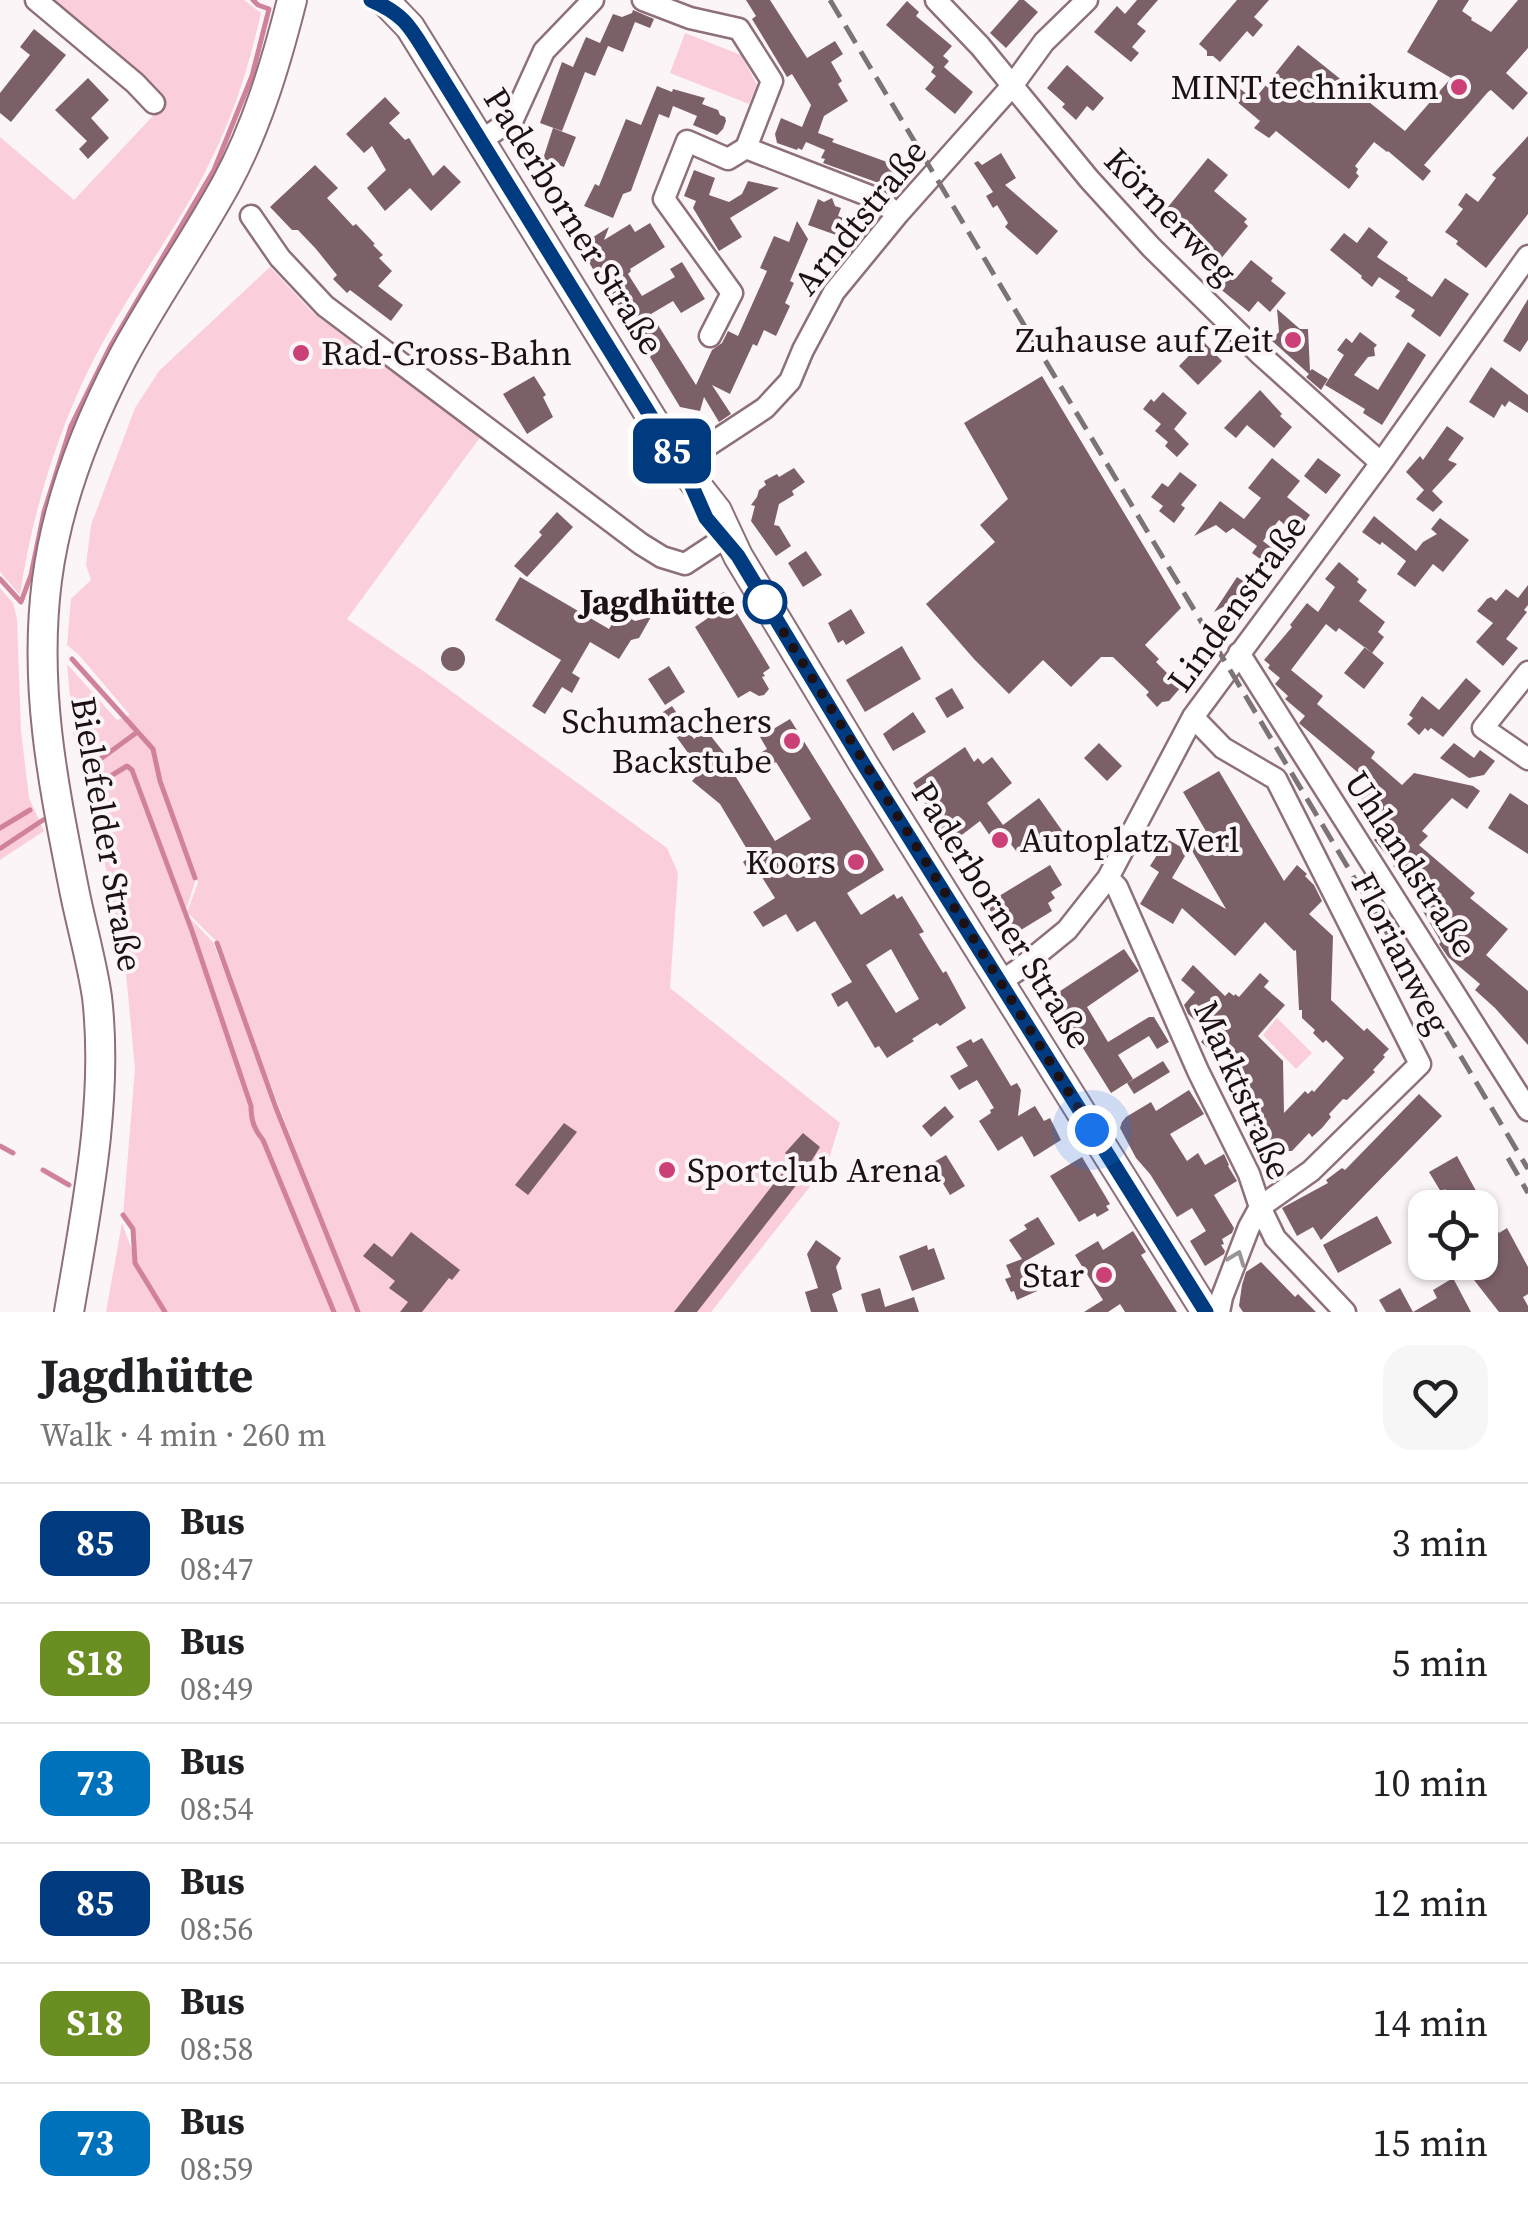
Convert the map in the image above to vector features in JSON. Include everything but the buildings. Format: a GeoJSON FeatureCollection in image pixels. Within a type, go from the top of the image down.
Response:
{"type":"FeatureCollection","features":[{"type":"Feature","properties":{"kind":"main road","name":"Bielefelder Straße"},"geometry":{"type":"LineString","coordinates":[[69,1312],[94,1158],[100,1071],[97,998],[45,724],[42,638],[48,577],[60,516],[86,435],[123,358],[228,181],[270,80],[292,0]]}},
{"type":"Feature","properties":{"kind":"main road","name":"Paderborner Straße"},"geometry":{"type":"LineString","coordinates":[[383,3],[410,26],[684,470],[709,499],[730,543],[864,765],[1206,1312]]}},
{"type":"Feature","properties":{"kind":"street"},"geometry":{"type":"LineString","coordinates":[[36,0],[154,103]]}},
{"type":"Feature","properties":{"kind":"street"},"geometry":{"type":"LineString","coordinates":[[480,142],[514,119],[544,52],[592,0]]}},
{"type":"Feature","properties":{"kind":"street"},"geometry":{"type":"LineString","coordinates":[[643,0],[690,18],[739,29],[772,81],[746,148],[728,159],[687,141],[664,199],[732,293],[710,336]]}},
{"type":"Feature","properties":{"kind":"street","name":"Körnerweg"},"geometry":{"type":"LineString","coordinates":[[936,0],[1151,247],[1272,365],[1381,463]]}},
{"type":"Feature","properties":{"kind":"street","name":"Arndtstraße"},"geometry":{"type":"LineString","coordinates":[[684,470],[765,408],[790,381],[834,292],[1012,86],[1044,42],[1087,0]]}},
{"type":"Feature","properties":{"kind":"street"},"geometry":{"type":"LineString","coordinates":[[746,148],[875,198],[898,214]]}},
{"type":"Feature","properties":{"kind":"street"},"geometry":{"type":"LineString","coordinates":[[251,216],[280,258],[325,306],[641,544],[662,557],[685,564],[730,543]]}},
{"type":"Feature","properties":{"kind":"street","name":"Lindenstraße"},"geometry":{"type":"LineString","coordinates":[[1000,982],[1067,930],[1108,878],[1192,717],[1381,463],[1528,256]]}},
{"type":"Feature","properties":{"kind":"street","name":"Uhlandstraße"},"geometry":{"type":"LineString","coordinates":[[1240,653],[1528,1110]]}},
{"type":"Feature","properties":{"kind":"street"},"geometry":{"type":"LineString","coordinates":[[1528,672],[1484,728],[1528,759]]}},
{"type":"Feature","properties":{"kind":"street","name":"Florianweg"},"geometry":{"type":"LineString","coordinates":[[1192,717],[1223,748],[1276,779],[1420,1064],[1311,1171],[1260,1207]]}},
{"type":"Feature","properties":{"kind":"street","name":"Marktstraße"},"geometry":{"type":"LineString","coordinates":[[1108,878],[1117,887],[1198,1071],[1250,1174],[1274,1238],[1345,1312]]}},
{"type":"Feature","properties":{"kind":"street"},"geometry":{"type":"LineString","coordinates":[[1219,1312],[1260,1207]]}},
{"type":"Feature","properties":{"kind":"shaded area"},"geometry":{"type":"Polygon","coordinates":[[[50,0],[244,0],[261,13],[240,90],[218,146],[103,342],[74,401],[41,498],[20,595],[0,572],[0,137],[74,200],[166,102],[50,0]]]}},
{"type":"Feature","properties":{"kind":"shaded area"},"geometry":{"type":"Polygon","coordinates":[[[685,33],[741,55],[757,85],[749,104],[670,73],[685,33]]]}},
{"type":"Feature","properties":{"kind":"shaded area"},"geometry":{"type":"Polygon","coordinates":[[[270,267],[313,313],[481,436],[347,619],[667,848],[678,873],[670,988],[840,1123],[827,1165],[711,1312],[360,1312],[356,1307],[358,1312],[106,1312],[122,1223],[134,1256],[133,1229],[123,1215],[135,1069],[126,973],[108,877],[74,740],[67,664],[117,720],[130,715],[67,645],[71,599],[91,580],[86,565],[91,525],[135,408],[159,371],[270,267]],[[170,804],[195,882],[185,913],[213,942],[354,1302],[215,940],[187,912],[198,883],[170,804]]]}},
{"type":"Feature","properties":{"kind":"shaded area"},"geometry":{"type":"Polygon","coordinates":[[[0,588],[13,603],[17,619],[21,731],[29,798],[44,831],[0,860],[0,588]]]}},
{"type":"Feature","properties":{"kind":"shaded area"},"geometry":{"type":"Polygon","coordinates":[[[1277,1018],[1312,1053],[1296,1069],[1263,1035],[1277,1018]]]}},
{"type":"Feature","properties":{"kind":"waterway"},"geometry":{"type":"LineString","coordinates":[[0,579],[21,602],[71,426],[110,347],[214,170],[252,76],[269,9],[253,0]]}},
{"type":"Feature","properties":{"kind":"waterway"},"geometry":{"type":"LineString","coordinates":[[72,659],[153,749],[160,781],[195,878]]}},
{"type":"Feature","properties":{"kind":"waterway"},"geometry":{"type":"LineString","coordinates":[[88,768],[136,733]]}},
{"type":"Feature","properties":{"kind":"waterway"},"geometry":{"type":"LineString","coordinates":[[93,787],[127,766],[132,770],[192,931],[254,1124],[334,1312]]}},
{"type":"Feature","properties":{"kind":"waterway"},"geometry":{"type":"LineString","coordinates":[[0,828],[30,810]]}},
{"type":"Feature","properties":{"kind":"waterway"},"geometry":{"type":"LineString","coordinates":[[1,848],[43,820]]}},
{"type":"Feature","properties":{"kind":"waterway"},"geometry":{"type":"LineString","coordinates":[[217,943],[276,1108],[358,1312]]}},
{"type":"Feature","properties":{"kind":"waterway"},"geometry":{"type":"LineString","coordinates":[[0,1146],[13,1153]]}},
{"type":"Feature","properties":{"kind":"waterway"},"geometry":{"type":"LineString","coordinates":[[43,1170],[69,1185]]}},
{"type":"Feature","properties":{"kind":"waterway"},"geometry":{"type":"LineString","coordinates":[[123,1215],[133,1229],[135,1263],[165,1312]]}},
{"type":"Feature","properties":{"kind":"railway"},"geometry":{"type":"LineString","coordinates":[[830,0],[1528,1169]]}},
{"type":"Feature","properties":{"kind":"railway"},"geometry":{"type":"LineString","coordinates":[[1508,1158],[1528,1193]]}},
{"type":"Feature","properties":{"kind":"bus line","name":"85"},"geometry":{"type":"LineString","coordinates":[[371,0],[392,9],[410,26],[687,475],[706,518],[738,556],[1206,1312]]}},
{"type":"Feature","properties":{"kind":"place","name":"MINT technikum"},"geometry":{"type":"Point","coordinates":[1459,87]}},
{"type":"Feature","properties":{"kind":"place","name":"Zuhause auf Zeit"},"geometry":{"type":"Point","coordinates":[1293,340]}},
{"type":"Feature","properties":{"kind":"place","name":"Rad-Cross-Bahn"},"geometry":{"type":"Point","coordinates":[301,353]}},
{"type":"Feature","properties":{"kind":"place","name":"Jagdhütte"},"geometry":{"type":"Point","coordinates":[765,602]}},
{"type":"Feature","properties":{"kind":"place","name":"Schumachers Backstube"},"geometry":{"type":"Point","coordinates":[792,741]}},
{"type":"Feature","properties":{"kind":"place","name":"Autoplatz Verl"},"geometry":{"type":"Point","coordinates":[1000,840]}},
{"type":"Feature","properties":{"kind":"place","name":"Koors"},"geometry":{"type":"Point","coordinates":[856,862]}},
{"type":"Feature","properties":{"kind":"place","name":"Sportclub Arena"},"geometry":{"type":"Point","coordinates":[667,1170]}},
{"type":"Feature","properties":{"kind":"place","name":"Star"},"geometry":{"type":"Point","coordinates":[1104,1275]}},
{"type":"Feature","properties":{"kind":"route"},"geometry":{"type":"LineString","coordinates":[[765,602],[1092,1130]]}}]}
